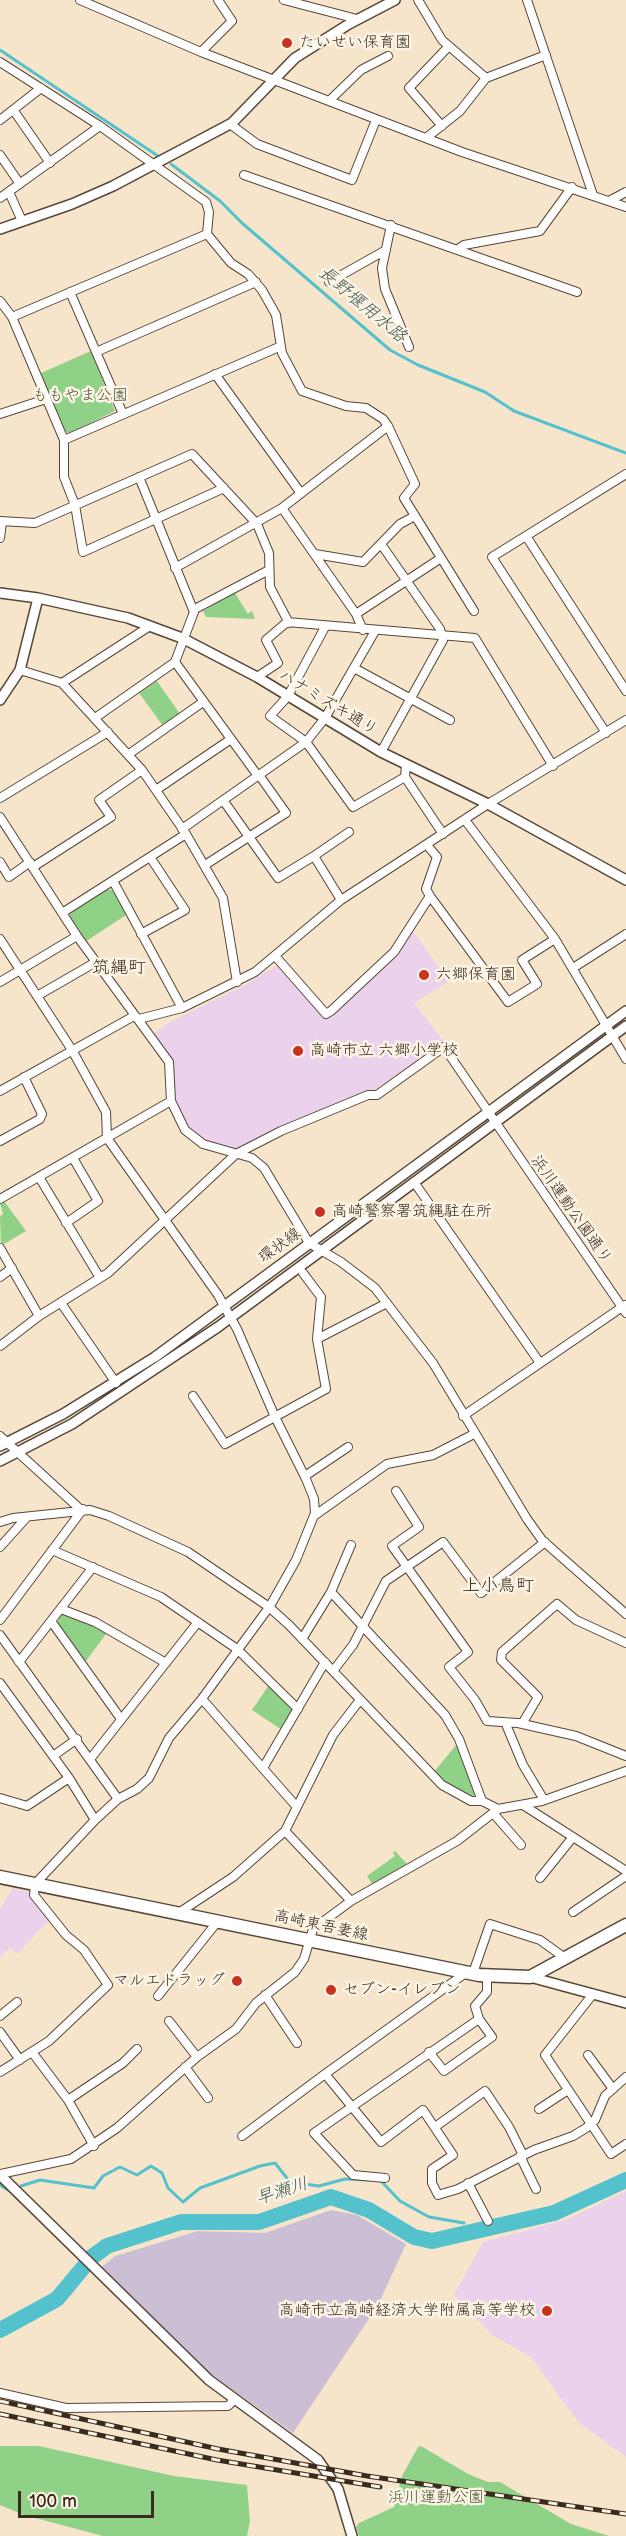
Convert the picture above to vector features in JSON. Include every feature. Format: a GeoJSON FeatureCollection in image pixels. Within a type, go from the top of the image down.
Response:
{"type":"FeatureCollection","features":[{"type":"Feature","properties":{"kind":"main road","name":"高崎東吾妻線"},"geometry":{"type":"LineString","coordinates":[[0,1877],[470,1973],[530,1977]]}},
{"type":"Feature","properties":{"kind":"main road"},"geometry":{"type":"LineString","coordinates":[[530,1977],[626,1925]]}},
{"type":"Feature","properties":{"kind":"street"},"geometry":{"type":"LineString","coordinates":[[80,0],[201,52],[376,120],[626,207]]}},
{"type":"Feature","properties":{"kind":"street"},"geometry":{"type":"LineString","coordinates":[[201,52],[232,21],[218,0]]}},
{"type":"Feature","properties":{"kind":"street"},"geometry":{"type":"LineString","coordinates":[[285,0],[357,19]]}},
{"type":"Feature","properties":{"kind":"street"},"geometry":{"type":"LineString","coordinates":[[0,229],[92,196],[157,165],[230,124],[243,114],[272,80],[295,58],[357,19],[394,0]]}},
{"type":"Feature","properties":{"kind":"street"},"geometry":{"type":"LineString","coordinates":[[418,0],[431,26],[449,46],[486,78]]}},
{"type":"Feature","properties":{"kind":"street"},"geometry":{"type":"LineString","coordinates":[[527,0],[594,195]]}},
{"type":"Feature","properties":{"kind":"street"},"geometry":{"type":"LineString","coordinates":[[442,126],[409,88],[449,46]]}},
{"type":"Feature","properties":{"kind":"street"},"geometry":{"type":"LineString","coordinates":[[426,138],[460,111],[486,78],[546,55]]}},
{"type":"Feature","properties":{"kind":"street"},"geometry":{"type":"LineString","coordinates":[[329,101],[361,70],[388,56]]}},
{"type":"Feature","properties":{"kind":"street"},"geometry":{"type":"LineString","coordinates":[[0,62],[100,126],[206,202],[209,212],[207,234],[231,263],[256,282],[273,309],[279,347],[302,391],[345,406],[366,408],[383,419],[388,426],[415,484],[404,498],[474,611]]}},
{"type":"Feature","properties":{"kind":"street"},"geometry":{"type":"LineString","coordinates":[[0,120],[41,88]]}},
{"type":"Feature","properties":{"kind":"street"},"geometry":{"type":"LineString","coordinates":[[14,111],[51,163]]}},
{"type":"Feature","properties":{"kind":"street"},"geometry":{"type":"LineString","coordinates":[[230,124],[257,144],[352,180],[376,120]]}},
{"type":"Feature","properties":{"kind":"street"},"geometry":{"type":"LineString","coordinates":[[0,198],[100,126]]}},
{"type":"Feature","properties":{"kind":"street"},"geometry":{"type":"LineString","coordinates":[[0,156],[20,184]]}},
{"type":"Feature","properties":{"kind":"street"},"geometry":{"type":"LineString","coordinates":[[244,175],[577,292]]}},
{"type":"Feature","properties":{"kind":"street"},"geometry":{"type":"LineString","coordinates":[[458,249],[464,245],[540,231],[572,187]]}},
{"type":"Feature","properties":{"kind":"street"},"geometry":{"type":"LineString","coordinates":[[9,192],[22,221]]}},
{"type":"Feature","properties":{"kind":"street"},"geometry":{"type":"LineString","coordinates":[[609,201],[626,192]]}},
{"type":"Feature","properties":{"kind":"street"},"geometry":{"type":"LineString","coordinates":[[391,225],[382,268],[385,289],[409,346]]}},
{"type":"Feature","properties":{"kind":"street"},"geometry":{"type":"LineString","coordinates":[[12,317],[207,234]]}},
{"type":"Feature","properties":{"kind":"street"},"geometry":{"type":"LineString","coordinates":[[329,282],[386,250]]}},
{"type":"Feature","properties":{"kind":"street"},"geometry":{"type":"LineString","coordinates":[[96,352],[256,282]]}},
{"type":"Feature","properties":{"kind":"street"},"geometry":{"type":"LineString","coordinates":[[70,292],[123,414]]}},
{"type":"Feature","properties":{"kind":"street"},"geometry":{"type":"LineString","coordinates":[[0,301],[12,317],[64,440],[64,477],[75,505],[83,552],[224,489]]}},
{"type":"Feature","properties":{"kind":"street"},"geometry":{"type":"LineString","coordinates":[[64,440],[279,347]]}},
{"type":"Feature","properties":{"kind":"street"},"geometry":{"type":"LineString","coordinates":[[215,374],[300,492]]}},
{"type":"Feature","properties":{"kind":"street"},"geometry":{"type":"LineString","coordinates":[[0,414],[46,399]]}},
{"type":"Feature","properties":{"kind":"street"},"geometry":{"type":"LineString","coordinates":[[175,568],[282,508],[388,426]]}},
{"type":"Feature","properties":{"kind":"street"},"geometry":{"type":"LineString","coordinates":[[0,538],[1,522],[28,524],[192,454],[257,524],[269,554],[270,587],[289,623]]}},
{"type":"Feature","properties":{"kind":"street"},"geometry":{"type":"LineString","coordinates":[[606,733],[492,557],[626,474]]}},
{"type":"Feature","properties":{"kind":"street"},"geometry":{"type":"LineString","coordinates":[[95,718],[175,662],[193,610],[139,477]]}},
{"type":"Feature","properties":{"kind":"street"},"geometry":{"type":"LineString","coordinates":[[282,508],[356,614],[363,630]]}},
{"type":"Feature","properties":{"kind":"street"},"geometry":{"type":"LineString","coordinates":[[315,554],[363,562],[400,524],[415,516]]}},
{"type":"Feature","properties":{"kind":"street"},"geometry":{"type":"LineString","coordinates":[[526,536],[626,692]]}},
{"type":"Feature","properties":{"kind":"street"},"geometry":{"type":"LineString","coordinates":[[381,544],[442,636],[443,644],[381,752]]}},
{"type":"Feature","properties":{"kind":"street"},"geometry":{"type":"LineString","coordinates":[[356,614],[441,558]]}},
{"type":"Feature","properties":{"kind":"street"},"geometry":{"type":"LineString","coordinates":[[193,610],[269,570]]}},
{"type":"Feature","properties":{"kind":"street","name":"ハナミズキ通り"},"geometry":{"type":"LineString","coordinates":[[0,593],[38,598],[128,618],[184,639],[257,677],[381,752],[488,804],[626,880]]}},
{"type":"Feature","properties":{"kind":"street"},"geometry":{"type":"LineString","coordinates":[[0,700],[20,670],[38,598]]}},
{"type":"Feature","properties":{"kind":"street"},"geometry":{"type":"LineString","coordinates":[[257,677],[278,663],[266,640],[289,623],[475,638],[553,766]]}},
{"type":"Feature","properties":{"kind":"street"},"geometry":{"type":"LineString","coordinates":[[62,682],[150,626]]}},
{"type":"Feature","properties":{"kind":"street"},"geometry":{"type":"LineString","coordinates":[[325,627],[288,696],[270,716],[306,742],[353,807],[405,777]]}},
{"type":"Feature","properties":{"kind":"street"},"geometry":{"type":"LineString","coordinates":[[62,913],[150,857],[223,800],[306,742],[325,718],[375,631]]}},
{"type":"Feature","properties":{"kind":"street"},"geometry":{"type":"LineString","coordinates":[[175,662],[286,813],[249,839],[205,865]]}},
{"type":"Feature","properties":{"kind":"street"},"geometry":{"type":"LineString","coordinates":[[354,668],[450,720]]}},
{"type":"Feature","properties":{"kind":"street"},"geometry":{"type":"LineString","coordinates":[[20,670],[62,682],[129,754],[156,790],[184,831],[223,898],[237,982]]}},
{"type":"Feature","properties":{"kind":"street"},"geometry":{"type":"LineString","coordinates":[[129,754],[203,702]]}},
{"type":"Feature","properties":{"kind":"street"},"geometry":{"type":"LineString","coordinates":[[0,1091],[72,1050],[137,1017],[182,1008],[237,982],[276,957],[341,900],[488,804],[624,724]]}},
{"type":"Feature","properties":{"kind":"street"},"geometry":{"type":"LineString","coordinates":[[0,798],[108,732]]}},
{"type":"Feature","properties":{"kind":"street"},"geometry":{"type":"LineString","coordinates":[[156,790],[231,739]]}},
{"type":"Feature","properties":{"kind":"street"},"geometry":{"type":"LineString","coordinates":[[406,765],[405,777],[442,834]]}},
{"type":"Feature","properties":{"kind":"street"},"geometry":{"type":"LineString","coordinates":[[0,862],[9,877],[111,817],[99,800],[142,770]]}},
{"type":"Feature","properties":{"kind":"street"},"geometry":{"type":"LineString","coordinates":[[223,800],[278,878],[350,832]]}},
{"type":"Feature","properties":{"kind":"street"},"geometry":{"type":"LineString","coordinates":[[0,817],[77,936],[169,1062],[171,1101],[185,1130],[203,1144],[252,1158],[264,1168],[309,1243],[360,1275],[387,1303],[433,1363],[527,1519],[545,1542],[626,1614]]}},
{"type":"Feature","properties":{"kind":"street"},"geometry":{"type":"LineString","coordinates":[[465,820],[555,939],[626,1059]]}},
{"type":"Feature","properties":{"kind":"street"},"geometry":{"type":"LineString","coordinates":[[427,845],[438,857],[426,889],[508,1002],[537,984],[522,960],[555,939]]}},
{"type":"Feature","properties":{"kind":"street"},"geometry":{"type":"LineString","coordinates":[[314,856],[341,900]]}},
{"type":"Feature","properties":{"kind":"street"},"geometry":{"type":"LineString","coordinates":[[141,934],[185,910],[150,857]]}},
{"type":"Feature","properties":{"kind":"street"},"geometry":{"type":"LineString","coordinates":[[113,881],[182,1008]]}},
{"type":"Feature","properties":{"kind":"street"},"geometry":{"type":"LineString","coordinates":[[276,957],[326,1014],[394,952],[430,896]]}},
{"type":"Feature","properties":{"kind":"street"},"geometry":{"type":"LineString","coordinates":[[573,968],[626,934]]}},
{"type":"Feature","properties":{"kind":"street"},"geometry":{"type":"LineString","coordinates":[[0,982],[77,936]]}},
{"type":"Feature","properties":{"kind":"street"},"geometry":{"type":"LineString","coordinates":[[0,939],[72,1050],[106,1112],[107,1138],[224,1305],[275,1417],[305,1476],[314,1500],[314,1516],[296,1560],[269,1607],[202,1699],[169,1738],[148,1778],[137,1789],[118,1799],[95,1820],[34,1884],[34,1895],[66,1935],[84,1950],[108,1985],[49,2041],[0,2072]]}},
{"type":"Feature","properties":{"kind":"street"},"geometry":{"type":"LineString","coordinates":[[37,996],[96,962]]}},
{"type":"Feature","properties":{"kind":"street","name":"環状線"},"geometry":{"type":"LineString","coordinates":[[4,1445],[116,1383],[626,1011]]}},
{"type":"Feature","properties":{"kind":"street","name":"環状線"},"geometry":{"type":"LineString","coordinates":[[0,1461],[124,1392],[231,1318],[626,1026]]}},
{"type":"Feature","properties":{"kind":"street","name":"浜川運動公園通り"},"geometry":{"type":"LineString","coordinates":[[236,1154],[281,1131],[368,1095],[377,1095],[444,1047],[625,1308]]}},
{"type":"Feature","properties":{"kind":"street"},"geometry":{"type":"LineString","coordinates":[[0,1141],[40,1119],[42,1114],[24,1077]]}},
{"type":"Feature","properties":{"kind":"street"},"geometry":{"type":"LineString","coordinates":[[0,1199],[171,1101]]}},
{"type":"Feature","properties":{"kind":"street"},"geometry":{"type":"LineString","coordinates":[[0,1346],[39,1316],[100,1278],[166,1221],[236,1154]]}},
{"type":"Feature","properties":{"kind":"street"},"geometry":{"type":"LineString","coordinates":[[66,1223],[98,1201],[73,1158]]}},
{"type":"Feature","properties":{"kind":"street"},"geometry":{"type":"LineString","coordinates":[[39,1177],[100,1278]]}},
{"type":"Feature","properties":{"kind":"street"},"geometry":{"type":"LineString","coordinates":[[414,1182],[540,1363]]}},
{"type":"Feature","properties":{"kind":"street"},"geometry":{"type":"LineString","coordinates":[[0,1248],[39,1316]]}},
{"type":"Feature","properties":{"kind":"street"},"geometry":{"type":"LineString","coordinates":[[0,1277],[12,1268]]}},
{"type":"Feature","properties":{"kind":"street"},"geometry":{"type":"LineString","coordinates":[[193,1396],[225,1444],[326,1389],[316,1339],[321,1297],[303,1273]]}},
{"type":"Feature","properties":{"kind":"street"},"geometry":{"type":"LineString","coordinates":[[61,1303],[116,1383]]}},
{"type":"Feature","properties":{"kind":"street"},"geometry":{"type":"LineString","coordinates":[[316,1339],[387,1303]]}},
{"type":"Feature","properties":{"kind":"street"},"geometry":{"type":"LineString","coordinates":[[463,1416],[625,1308]]}},
{"type":"Feature","properties":{"kind":"street"},"geometry":{"type":"LineString","coordinates":[[314,1516],[387,1464],[433,1455],[474,1434]]}},
{"type":"Feature","properties":{"kind":"street"},"geometry":{"type":"LineString","coordinates":[[0,1436],[4,1445],[19,1452],[82,1509],[109,1516],[189,1552],[269,1607],[325,1662],[442,1785],[471,1801],[482,1801]]}},
{"type":"Feature","properties":{"kind":"street"},"geometry":{"type":"LineString","coordinates":[[305,1476],[348,1447]]}},
{"type":"Feature","properties":{"kind":"street"},"geometry":{"type":"LineString","coordinates":[[396,1491],[419,1527],[392,1546],[468,1652],[449,1667],[475,1700],[487,1721],[522,1724],[576,1736],[626,1756]]}},
{"type":"Feature","properties":{"kind":"street"},"geometry":{"type":"LineString","coordinates":[[0,1522],[82,1509]]}},
{"type":"Feature","properties":{"kind":"street"},"geometry":{"type":"LineString","coordinates":[[0,1620],[82,1509]]}},
{"type":"Feature","properties":{"kind":"street"},"geometry":{"type":"LineString","coordinates":[[0,1536],[27,1517]]}},
{"type":"Feature","properties":{"kind":"street"},"geometry":{"type":"LineString","coordinates":[[0,1547],[15,1527]]}},
{"type":"Feature","properties":{"kind":"street"},"geometry":{"type":"LineString","coordinates":[[333,1671],[363,1627],[386,1581],[406,1565],[443,1542],[481,1593],[545,1542]]}},
{"type":"Feature","properties":{"kind":"street"},"geometry":{"type":"LineString","coordinates":[[302,1639],[331,1592],[351,1545]]}},
{"type":"Feature","properties":{"kind":"street"},"geometry":{"type":"LineString","coordinates":[[52,1551],[161,1597],[237,1649],[297,1709]]}},
{"type":"Feature","properties":{"kind":"street"},"geometry":{"type":"LineString","coordinates":[[19,1662],[93,1567]]}},
{"type":"Feature","properties":{"kind":"street"},"geometry":{"type":"LineString","coordinates":[[331,1592],[445,1715],[459,1739],[482,1801],[496,1811],[521,1845]]}},
{"type":"Feature","properties":{"kind":"street"},"geometry":{"type":"LineString","coordinates":[[522,1724],[538,1696],[501,1660],[502,1652],[557,1604],[576,1620],[626,1642]]}},
{"type":"Feature","properties":{"kind":"street"},"geometry":{"type":"LineString","coordinates":[[61,1609],[95,1622],[166,1663]]}},
{"type":"Feature","properties":{"kind":"street"},"geometry":{"type":"LineString","coordinates":[[51,1620],[121,1719]]}},
{"type":"Feature","properties":{"kind":"street"},"geometry":{"type":"LineString","coordinates":[[91,1758],[198,1622]]}},
{"type":"Feature","properties":{"kind":"street"},"geometry":{"type":"LineString","coordinates":[[0,1635],[77,1738],[118,1799]]}},
{"type":"Feature","properties":{"kind":"street"},"geometry":{"type":"LineString","coordinates":[[263,1768],[325,1662]]}},
{"type":"Feature","properties":{"kind":"street"},"geometry":{"type":"LineString","coordinates":[[0,1683],[69,1778],[95,1820]]}},
{"type":"Feature","properties":{"kind":"street"},"geometry":{"type":"LineString","coordinates":[[202,1699],[297,1806]]}},
{"type":"Feature","properties":{"kind":"street"},"geometry":{"type":"LineString","coordinates":[[180,1912],[233,1876],[285,1831],[333,1735],[360,1700]]}},
{"type":"Feature","properties":{"kind":"street"},"geometry":{"type":"LineString","coordinates":[[505,1722],[523,1765],[544,1800]]}},
{"type":"Feature","properties":{"kind":"street"},"geometry":{"type":"LineString","coordinates":[[53,1756],[77,1738]]}},
{"type":"Feature","properties":{"kind":"street"},"geometry":{"type":"LineString","coordinates":[[0,2174],[71,2159],[94,2146],[197,2057],[236,2029],[265,1995],[295,1972],[304,1959],[313,1929],[351,1901],[457,1841],[496,1811],[544,1800],[626,1771]]}},
{"type":"Feature","properties":{"kind":"street"},"geometry":{"type":"LineString","coordinates":[[0,1798],[27,1806],[69,1778]]}},
{"type":"Feature","properties":{"kind":"street"},"geometry":{"type":"LineString","coordinates":[[523,1805],[626,1871]]}},
{"type":"Feature","properties":{"kind":"street"},"geometry":{"type":"LineString","coordinates":[[285,1831],[351,1901]]}},
{"type":"Feature","properties":{"kind":"street"},"geometry":{"type":"LineString","coordinates":[[540,1878],[573,1837]]}},
{"type":"Feature","properties":{"kind":"street"},"geometry":{"type":"LineString","coordinates":[[573,1912],[626,1876]]}},
{"type":"Feature","properties":{"kind":"street"},"geometry":{"type":"LineString","coordinates":[[159,1996],[218,1921]]}},
{"type":"Feature","properties":{"kind":"street"},"geometry":{"type":"LineString","coordinates":[[242,2136],[325,2074],[470,1973],[490,1924],[540,1940],[565,1958]]}},
{"type":"Feature","properties":{"kind":"street"},"geometry":{"type":"LineString","coordinates":[[429,2052],[444,2072],[492,2037],[479,2019],[474,2006],[487,1992],[487,1975]]}},
{"type":"Feature","properties":{"kind":"street"},"geometry":{"type":"LineString","coordinates":[[530,1977],[626,2003]]}},
{"type":"Feature","properties":{"kind":"street"},"geometry":{"type":"LineString","coordinates":[[593,1994],[545,2055],[611,2154],[626,2144]]}},
{"type":"Feature","properties":{"kind":"street"},"geometry":{"type":"LineString","coordinates":[[265,1995],[297,2043]]}},
{"type":"Feature","properties":{"kind":"street"},"geometry":{"type":"LineString","coordinates":[[0,2016],[17,2002]]}},
{"type":"Feature","properties":{"kind":"street"},"geometry":{"type":"LineString","coordinates":[[385,2178],[353,2175],[314,2133],[479,2019]]}},
{"type":"Feature","properties":{"kind":"street"},"geometry":{"type":"LineString","coordinates":[[170,2021],[197,2057]]}},
{"type":"Feature","properties":{"kind":"street"},"geometry":{"type":"LineString","coordinates":[[0,2032],[20,2060]]}},
{"type":"Feature","properties":{"kind":"street"},"geometry":{"type":"LineString","coordinates":[[68,2100],[123,2063],[137,2049]]}},
{"type":"Feature","properties":{"kind":"street"},"geometry":{"type":"LineString","coordinates":[[32,2052],[68,2100],[94,2146]]}},
{"type":"Feature","properties":{"kind":"street"},"geometry":{"type":"LineString","coordinates":[[588,2055],[612,2089]]}},
{"type":"Feature","properties":{"kind":"street"},"geometry":{"type":"LineString","coordinates":[[185,2067],[208,2098]]}},
{"type":"Feature","properties":{"kind":"street"},"geometry":{"type":"LineString","coordinates":[[325,2074],[381,2142],[423,2110],[453,2155],[432,2169],[434,2192],[438,2195],[468,2183],[521,2156],[573,2136],[591,2124],[605,2096],[626,2077]]}},
{"type":"Feature","properties":{"kind":"street"},"geometry":{"type":"LineString","coordinates":[[538,2109],[568,2090]]}},
{"type":"Feature","properties":{"kind":"street"},"geometry":{"type":"LineString","coordinates":[[435,2127],[485,2091],[509,2127],[536,2189]]}},
{"type":"Feature","properties":{"kind":"street"},"geometry":{"type":"LineString","coordinates":[[0,2174],[209,2380],[312,2454],[324,2466],[338,2489],[352,2536]]}},
{"type":"Feature","properties":{"kind":"street"},"geometry":{"type":"LineString","coordinates":[[468,2183],[488,2221]]}},
{"type":"Feature","properties":{"kind":"street"},"geometry":{"type":"LineString","coordinates":[[0,2393],[66,2408],[228,2406],[234,2400]]}},
{"type":"Feature","properties":{"kind":"shaded area","name":"高崎市立 六郷小学校"},"geometry":{"type":"Polygon","coordinates":[[[412,930],[449,981],[414,1003],[444,1042],[374,1090],[278,1127],[238,1150],[199,1138],[186,1124],[174,1098],[173,1065],[153,1034],[168,1023],[245,985],[278,965],[327,1018],[395,956],[412,930]]]}},
{"type":"Feature","properties":{"kind":"shaded area"},"geometry":{"type":"Polygon","coordinates":[[[12,1888],[30,1892],[50,1919],[17,1954],[10,1948],[0,1957],[0,1910],[12,1888]]]}},
{"type":"Feature","properties":{"kind":"shaded area","name":"高崎市立高崎経済大学附属高等学校"},"geometry":{"type":"Polygon","coordinates":[[[626,2191],[626,2457],[578,2422],[531,2357],[492,2335],[454,2295],[483,2242],[568,2219],[626,2191]]]}},
{"type":"Feature","properties":{"kind":"shaded area"},"geometry":{"type":"Polygon","coordinates":[[[331,2210],[357,2215],[406,2244],[378,2305],[293,2433],[208,2372],[102,2267],[115,2256],[198,2231],[265,2233],[331,2210]]]}},
{"type":"Feature","properties":{"kind":"green space","name":"ももやま公園"},"geometry":{"type":"Polygon","coordinates":[[[91,351],[115,411],[70,433],[64,431],[41,373],[91,351]]]}},
{"type":"Feature","properties":{"kind":"green space"},"geometry":{"type":"Polygon","coordinates":[[[235,593],[248,614],[252,611],[255,619],[206,617],[203,611],[235,593]]]}},
{"type":"Feature","properties":{"kind":"green space"},"geometry":{"type":"Polygon","coordinates":[[[157,681],[180,714],[163,726],[139,693],[157,681]]]}},
{"type":"Feature","properties":{"kind":"green space"},"geometry":{"type":"Polygon","coordinates":[[[108,889],[114,891],[126,915],[85,942],[69,917],[71,913],[108,889]]]}},
{"type":"Feature","properties":{"kind":"green space"},"geometry":{"type":"Polygon","coordinates":[[[4,1201],[26,1231],[1,1246],[0,1216],[3,1214],[0,1203],[4,1201]]]}},
{"type":"Feature","properties":{"kind":"green space"},"geometry":{"type":"Polygon","coordinates":[[[66,1613],[105,1631],[106,1634],[86,1661],[82,1661],[57,1624],[61,1614],[66,1613]]]}},
{"type":"Feature","properties":{"kind":"green space"},"geometry":{"type":"Polygon","coordinates":[[[269,1685],[294,1711],[282,1730],[252,1710],[269,1685]]]}},
{"type":"Feature","properties":{"kind":"green space"},"geometry":{"type":"Polygon","coordinates":[[[457,1744],[476,1793],[473,1796],[442,1781],[434,1772],[457,1744]]]}},
{"type":"Feature","properties":{"kind":"green space"},"geometry":{"type":"Polygon","coordinates":[[[395,1851],[407,1864],[372,1884],[367,1876],[395,1856],[393,1853],[395,1851]]]}},
{"type":"Feature","properties":{"kind":"green space"},"geometry":{"type":"Polygon","coordinates":[[[0,2446],[39,2446],[174,2476],[247,2485],[250,2521],[247,2536],[103,2536],[24,2515],[0,2505],[0,2446]]]}},
{"type":"Feature","properties":{"kind":"green space","name":"浜川運動公園"},"geometry":{"type":"Polygon","coordinates":[[[421,2446],[468,2474],[488,2482],[500,2482],[571,2524],[609,2536],[359,2536],[356,2527],[359,2523],[394,2507],[402,2476],[418,2447],[421,2446]]]}},
{"type":"Feature","properties":{"kind":"waterway","name":"長野堰用水路"},"geometry":{"type":"LineString","coordinates":[[0,50],[158,156]]}},
{"type":"Feature","properties":{"kind":"waterway","name":"長野堰用水路"},"geometry":{"type":"LineString","coordinates":[[171,164],[220,201],[242,223],[390,350],[418,365],[485,392],[514,411],[626,453]]}},
{"type":"Feature","properties":{"kind":"waterway"},"geometry":{"type":"LineString","coordinates":[[21,2186],[40,2180],[94,2188],[103,2176],[120,2167],[137,2175],[151,2166],[162,2173],[168,2188],[183,2202],[200,2188],[260,2166],[275,2163],[290,2182],[319,2186],[345,2179],[368,2180]]}},
{"type":"Feature","properties":{"kind":"waterway","name":"早瀬川"},"geometry":{"type":"LineString","coordinates":[[0,2330],[57,2299],[92,2257],[107,2246],[181,2222],[259,2222],[331,2197],[369,2210],[414,2237],[432,2241],[554,2213],[626,2180]]}},
{"type":"Feature","properties":{"kind":"waterway"},"geometry":{"type":"LineString","coordinates":[[381,2181],[400,2201],[429,2217],[464,2223]]}},
{"type":"Feature","properties":{"kind":"waterway"},"geometry":{"type":"LineString","coordinates":[[0,2185],[8,2190]]}},
{"type":"Feature","properties":{"kind":"waterway","name":"早瀬川"},"geometry":{"type":"LineString","coordinates":[[472,2227],[474,2233]]}},
{"type":"Feature","properties":{"kind":"railway"},"geometry":{"type":"LineString","coordinates":[[0,2401],[218,2449],[367,2476],[626,2514]]}},
{"type":"Feature","properties":{"kind":"railway"},"geometry":{"type":"LineString","coordinates":[[0,2414],[217,2460],[380,2487]]}},
{"type":"Feature","properties":{"kind":"place","name":"たいせい保育園"},"geometry":{"type":"Point","coordinates":[287,43]}},
{"type":"Feature","properties":{"kind":"place","name":"六郷保育園"},"geometry":{"type":"Point","coordinates":[424,975]}},
{"type":"Feature","properties":{"kind":"place","name":"高崎市立 六郷小学校"},"geometry":{"type":"Point","coordinates":[298,1051]}},
{"type":"Feature","properties":{"kind":"place","name":"高崎警察署筑縄駐在所"},"geometry":{"type":"Point","coordinates":[320,1212]}},
{"type":"Feature","properties":{"kind":"place","name":"マルエドラッグ"},"geometry":{"type":"Point","coordinates":[237,1981]}},
{"type":"Feature","properties":{"kind":"place","name":"セブン-イレブン"},"geometry":{"type":"Point","coordinates":[331,1990]}},
{"type":"Feature","properties":{"kind":"place","name":"高崎市立高崎経済大学附属高等学校"},"geometry":{"type":"Point","coordinates":[547,2311]}},
{"type":"Feature","properties":{"kind":"district","name":"筑縄町"},"geometry":{"type":"Point","coordinates":[119,968]}},
{"type":"Feature","properties":{"kind":"district","name":"上小鳥町"},"geometry":{"type":"Point","coordinates":[498,1586]}}]}
